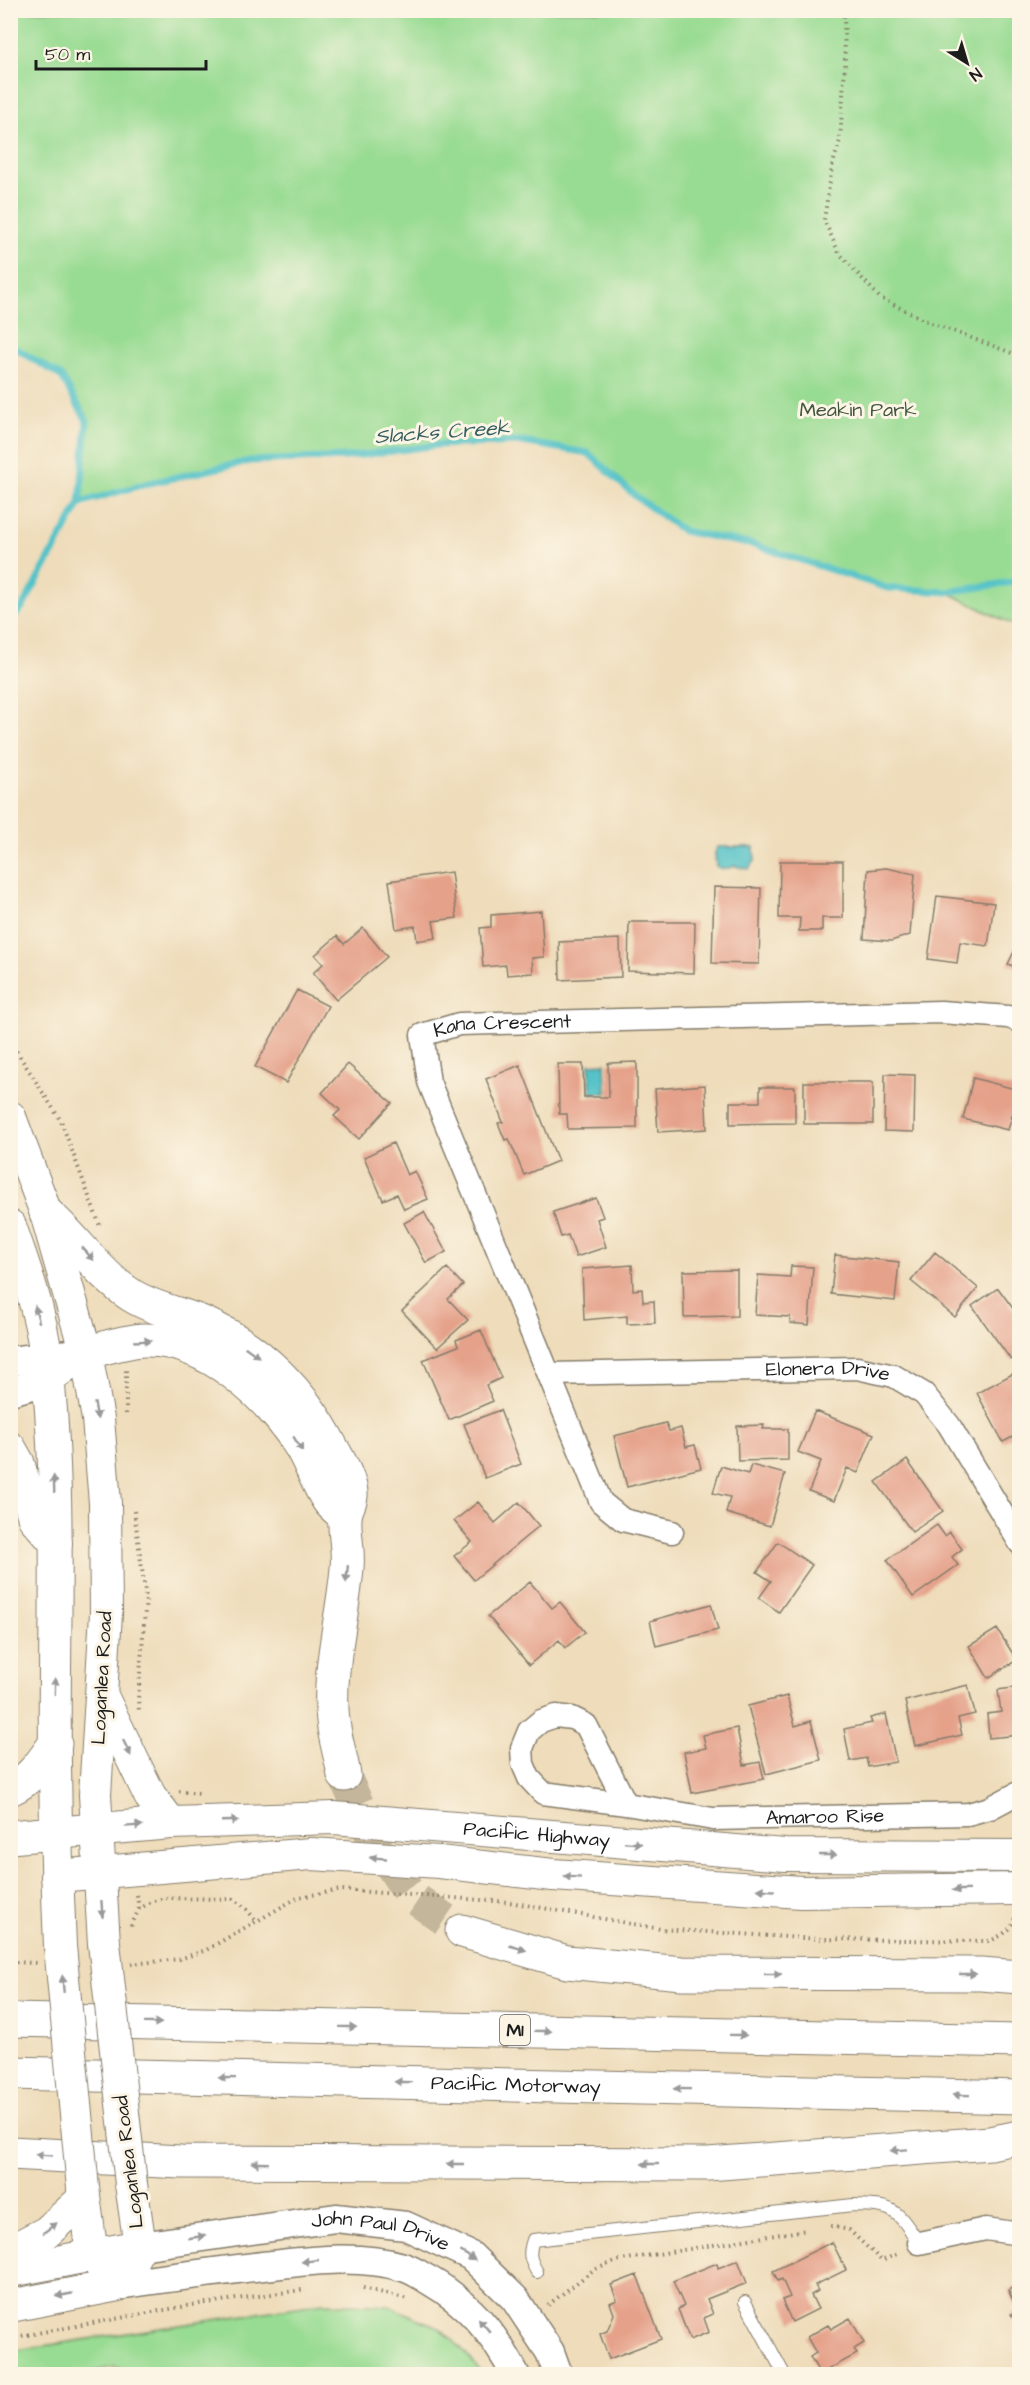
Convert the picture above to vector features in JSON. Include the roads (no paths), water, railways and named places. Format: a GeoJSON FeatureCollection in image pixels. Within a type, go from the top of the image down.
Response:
{"type":"FeatureCollection","features":[{"type":"Feature","properties":{"kind":"highway"},"geometry":{"type":"LineString","coordinates":[[46,1213],[65,1228],[104,1272],[131,1295],[169,1313],[223,1333],[256,1354],[308,1405],[342,1466],[352,1494],[345,1516],[348,1564],[333,1679],[333,1721],[345,1775]]}},
{"type":"Feature","properties":{"kind":"highway"},"geometry":{"type":"LineString","coordinates":[[86,1353],[144,1340],[168,1342],[213,1359],[238,1376],[284,1422],[314,1470],[329,1502],[345,1516]]}},
{"type":"Feature","properties":{"kind":"highway"},"geometry":{"type":"LineString","coordinates":[[10,1789],[21,1784],[36,1770],[55,1744]]}},
{"type":"Feature","properties":{"kind":"highway"},"geometry":{"type":"LineString","coordinates":[[10,1837],[55,1833]]}},
{"type":"Feature","properties":{"kind":"highway"},"geometry":{"type":"LineString","coordinates":[[462,1931],[567,1962],[682,1973],[969,1974],[1020,1977]]}},
{"type":"Feature","properties":{"kind":"highway","name":"M1"},"geometry":{"type":"LineString","coordinates":[[10,2020],[1020,2041]]}},
{"type":"Feature","properties":{"kind":"highway","name":"Pacific Motorway"},"geometry":{"type":"LineString","coordinates":[[10,2073],[1020,2097]]}},
{"type":"Feature","properties":{"kind":"highway"},"geometry":{"type":"LineString","coordinates":[[10,2153],[181,2162],[708,2164],[990,2143],[1020,2137]]}},
{"type":"Feature","properties":{"kind":"main road","name":"Loganlea Road"},"geometry":{"type":"LineString","coordinates":[[10,1118],[46,1213],[86,1353],[98,1419],[105,1503],[106,1613],[95,1796],[100,1874],[116,1937],[131,2184],[140,2246],[118,2285]]}},
{"type":"Feature","properties":{"kind":"main road"},"geometry":{"type":"LineString","coordinates":[[10,1226],[18,1284],[47,1368],[52,1422],[56,1543],[55,1833],[57,1876],[51,1954],[92,2255],[118,2285],[10,2306]]}},
{"type":"Feature","properties":{"kind":"main road"},"geometry":{"type":"LineString","coordinates":[[10,1448],[18,1462],[34,1518],[56,1543]]}},
{"type":"Feature","properties":{"kind":"main road"},"geometry":{"type":"LineString","coordinates":[[102,1695],[150,1796],[171,1823]]}},
{"type":"Feature","properties":{"kind":"main road","name":"Pacific Highway"},"geometry":{"type":"LineString","coordinates":[[55,1833],[171,1823],[334,1818],[785,1855],[1020,1856]]}},
{"type":"Feature","properties":{"kind":"main road","name":"Pacific Highway"},"geometry":{"type":"LineString","coordinates":[[57,1876],[311,1854],[439,1862],[553,1875],[801,1892],[1017,1888]]}},
{"type":"Feature","properties":{"kind":"main road"},"geometry":{"type":"LineString","coordinates":[[10,2251],[47,2232],[83,2193]]}},
{"type":"Feature","properties":{"kind":"main road"},"geometry":{"type":"LineString","coordinates":[[10,2271],[140,2246]]}},
{"type":"Feature","properties":{"kind":"street","name":"Kana Crescent"},"geometry":{"type":"LineString","coordinates":[[672,1532],[623,1520],[601,1502],[429,1082],[422,1035],[459,1024],[941,1012],[1008,1017],[1020,1022]]}},
{"type":"Feature","properties":{"kind":"street"},"geometry":{"type":"LineString","coordinates":[[10,1391],[47,1368],[86,1353]]}},
{"type":"Feature","properties":{"kind":"street"},"geometry":{"type":"LineString","coordinates":[[10,1361],[47,1368]]}},
{"type":"Feature","properties":{"kind":"street","name":"Elonera Drive"},"geometry":{"type":"LineString","coordinates":[[549,1374],[857,1368],[894,1376],[924,1394],[948,1425],[1020,1543]]}},
{"type":"Feature","properties":{"kind":"street","name":"Amaroo Rise"},"geometry":{"type":"LineString","coordinates":[[626,1804],[586,1725],[572,1718],[556,1716],[541,1721],[530,1731],[522,1748],[522,1764],[529,1778],[543,1793],[713,1819],[968,1814],[990,1808],[1020,1792]]}},
{"type":"Feature","properties":{"kind":"street","name":"John Paul Drive"},"geometry":{"type":"LineString","coordinates":[[140,2246],[336,2218],[406,2226],[471,2256],[515,2299],[550,2352],[558,2374]]}},
{"type":"Feature","properties":{"kind":"street"},"geometry":{"type":"LineString","coordinates":[[919,2243],[986,2229],[1020,2234]]}},
{"type":"Feature","properties":{"kind":"street","name":"John Paul Drive"},"geometry":{"type":"LineString","coordinates":[[118,2285],[331,2259],[368,2260],[405,2267],[452,2294],[482,2322],[501,2348],[515,2374]]}},
{"type":"Feature","properties":{"kind":"lane"},"geometry":{"type":"LineString","coordinates":[[537,2272],[530,2260],[529,2251],[533,2240],[853,2205],[884,2206],[898,2212],[919,2243]]}},
{"type":"Feature","properties":{"kind":"lane"},"geometry":{"type":"LineString","coordinates":[[745,2302],[784,2374]]}},
{"type":"Feature","properties":{"kind":"water"},"geometry":{"type":"Polygon","coordinates":[[[717,847],[754,847],[755,861],[749,869],[735,866],[726,869],[719,868],[716,866],[717,847]]]}},
{"type":"Feature","properties":{"kind":"water"},"geometry":{"type":"Polygon","coordinates":[[[605,1063],[606,1093],[591,1093],[589,1064],[605,1063]]]}},
{"type":"Feature","properties":{"kind":"waterway"},"geometry":{"type":"LineString","coordinates":[[10,345],[61,376],[87,421],[80,503],[23,606],[10,622]]}},
{"type":"Feature","properties":{"kind":"waterway","name":"Slacks Creek"},"geometry":{"type":"LineString","coordinates":[[80,503],[145,484],[250,461],[347,457],[438,445],[522,442],[588,453],[635,496],[683,531],[754,545],[887,588],[947,592],[1020,581]]}},
{"type":"Feature","properties":{"kind":"tunnel"},"geometry":{"type":"LineString","coordinates":[[344,1775],[373,1838],[411,1896],[462,1931]]}},
{"type":"Feature","properties":{"kind":"park label","name":"Meakin Park"},"geometry":{"type":"Point","coordinates":[858,410]}}]}
